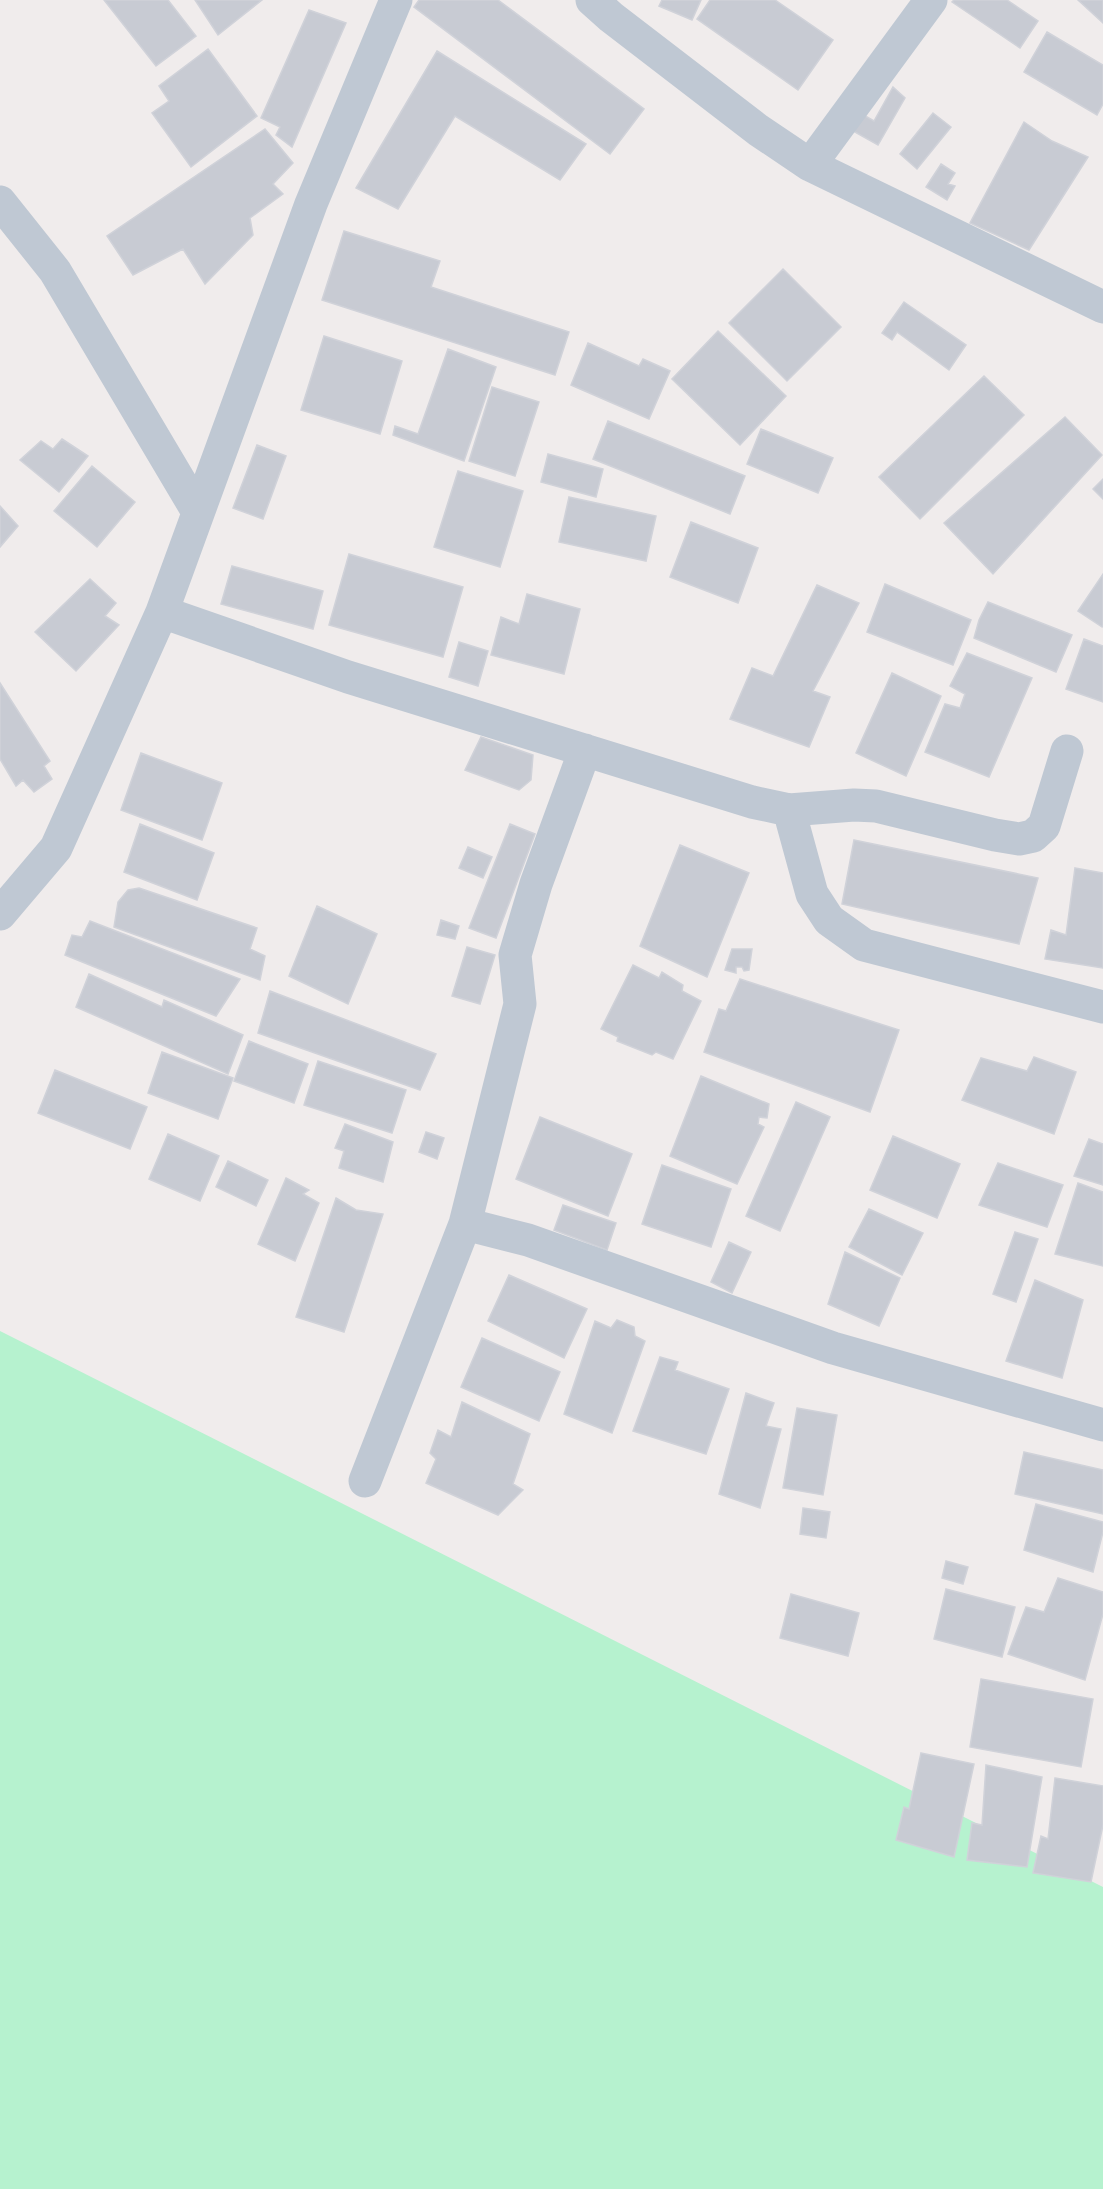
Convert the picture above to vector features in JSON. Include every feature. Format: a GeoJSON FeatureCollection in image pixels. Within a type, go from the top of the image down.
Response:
{"type":"FeatureCollection","features":[{"type":"Feature","properties":{"kind":"street"},"geometry":{"type":"LineString","coordinates":[[0,914],[56,848],[162,612],[311,204],[396,0]]}},
{"type":"Feature","properties":{"kind":"street"},"geometry":{"type":"LineString","coordinates":[[592,0],[758,130],[810,165],[1103,307]]}},
{"type":"Feature","properties":{"kind":"street"},"geometry":{"type":"LineString","coordinates":[[810,165],[931,0]]}},
{"type":"Feature","properties":{"kind":"street"},"geometry":{"type":"LineString","coordinates":[[0,202],[55,271],[198,513]]}},
{"type":"Feature","properties":{"kind":"street"},"geometry":{"type":"LineString","coordinates":[[162,612],[348,677],[752,802],[789,810],[876,806],[995,836],[1019,839],[1033,836],[1044,826],[1067,751]]}},
{"type":"Feature","properties":{"kind":"street"},"geometry":{"type":"LineString","coordinates":[[365,1481],[465,1224],[520,1004],[515,955],[536,884],[585,750]]}},
{"type":"Feature","properties":{"kind":"street"},"geometry":{"type":"LineString","coordinates":[[789,810],[812,894],[829,920],[864,945],[1103,1007]]}},
{"type":"Feature","properties":{"kind":"street"},"geometry":{"type":"LineString","coordinates":[[465,1224],[528,1240],[833,1348],[1103,1425]]}},
{"type":"Feature","properties":{"kind":"green space"},"geometry":{"type":"Polygon","coordinates":[[[0,1331],[1103,1887],[1103,2189],[0,2189],[0,1331]]]}},
{"type":"Feature","properties":{"kind":"building"},"geometry":{"type":"Polygon","coordinates":[[[104,0],[168,0],[196,36],[156,66],[104,0]]]}},
{"type":"Feature","properties":{"kind":"building"},"geometry":{"type":"Polygon","coordinates":[[[195,0],[262,0],[218,35],[195,0]]]}},
{"type":"Feature","properties":{"kind":"building"},"geometry":{"type":"Polygon","coordinates":[[[419,0],[498,0],[644,109],[610,154],[414,7],[419,0]]]}},
{"type":"Feature","properties":{"kind":"building"},"geometry":{"type":"Polygon","coordinates":[[[662,0],[701,0],[692,20],[659,6],[662,0]]]}},
{"type":"Feature","properties":{"kind":"building"},"geometry":{"type":"Polygon","coordinates":[[[710,0],[775,0],[833,40],[798,90],[697,19],[710,0]]]}},
{"type":"Feature","properties":{"kind":"building"},"geometry":{"type":"Polygon","coordinates":[[[954,0],[1007,0],[1038,21],[1020,48],[952,2],[954,0]]]}},
{"type":"Feature","properties":{"kind":"building"},"geometry":{"type":"Polygon","coordinates":[[[1078,0],[1103,0],[1103,23],[1078,0]]]}},
{"type":"Feature","properties":{"kind":"building"},"geometry":{"type":"Polygon","coordinates":[[[309,10],[346,23],[292,147],[276,135],[280,127],[261,118],[309,10]]]}},
{"type":"Feature","properties":{"kind":"building"},"geometry":{"type":"Polygon","coordinates":[[[1047,32],[1103,65],[1103,104],[1097,115],[1024,72],[1047,32]]]}},
{"type":"Feature","properties":{"kind":"building"},"geometry":{"type":"Polygon","coordinates":[[[208,49],[257,116],[191,167],[152,113],[169,101],[159,86],[208,49]]]}},
{"type":"Feature","properties":{"kind":"building"},"geometry":{"type":"Polygon","coordinates":[[[437,51],[586,144],[560,180],[455,116],[398,209],[356,188],[437,51]]]}},
{"type":"Feature","properties":{"kind":"building"},"geometry":{"type":"Polygon","coordinates":[[[893,87],[905,98],[878,145],[853,131],[862,114],[874,121],[893,87]]]}},
{"type":"Feature","properties":{"kind":"building"},"geometry":{"type":"Polygon","coordinates":[[[933,113],[951,127],[917,169],[900,154],[933,113]]]}},
{"type":"Feature","properties":{"kind":"building"},"geometry":{"type":"Polygon","coordinates":[[[1024,122],[1052,141],[1088,157],[1029,250],[970,223],[1024,122]]]}},
{"type":"Feature","properties":{"kind":"building"},"geometry":{"type":"Polygon","coordinates":[[[265,129],[293,163],[273,184],[283,194],[250,218],[253,235],[205,284],[183,249],[133,275],[107,236],[265,129]]]}},
{"type":"Feature","properties":{"kind":"building"},"geometry":{"type":"Polygon","coordinates":[[[941,164],[955,173],[948,184],[955,186],[947,200],[926,187],[941,164]]]}},
{"type":"Feature","properties":{"kind":"building"},"geometry":{"type":"Polygon","coordinates":[[[344,231],[440,261],[431,287],[569,332],[555,375],[322,300],[344,231]]]}},
{"type":"Feature","properties":{"kind":"building"},"geometry":{"type":"Polygon","coordinates":[[[783,269],[841,327],[787,381],[729,323],[783,269]]]}},
{"type":"Feature","properties":{"kind":"building"},"geometry":{"type":"Polygon","coordinates":[[[904,302],[966,345],[949,370],[897,332],[892,340],[882,333],[904,302]]]}},
{"type":"Feature","properties":{"kind":"building"},"geometry":{"type":"Polygon","coordinates":[[[718,331],[786,396],[740,445],[672,379],[718,331]]]}},
{"type":"Feature","properties":{"kind":"building"},"geometry":{"type":"Polygon","coordinates":[[[324,336],[402,361],[380,434],[301,410],[324,336]]]}},
{"type":"Feature","properties":{"kind":"building"},"geometry":{"type":"Polygon","coordinates":[[[588,343],[639,366],[643,359],[670,371],[649,419],[571,385],[588,343]]]}},
{"type":"Feature","properties":{"kind":"building"},"geometry":{"type":"Polygon","coordinates":[[[448,349],[496,367],[464,461],[393,435],[395,426],[418,434],[448,349]]]}},
{"type":"Feature","properties":{"kind":"building"},"geometry":{"type":"Polygon","coordinates":[[[984,376],[1024,415],[920,519],[879,477],[984,376]]]}},
{"type":"Feature","properties":{"kind":"building"},"geometry":{"type":"Polygon","coordinates":[[[492,387],[539,402],[515,476],[469,461],[492,387]]]}},
{"type":"Feature","properties":{"kind":"building"},"geometry":{"type":"Polygon","coordinates":[[[1065,417],[1102,455],[993,574],[944,523],[1065,417]]]}},
{"type":"Feature","properties":{"kind":"building"},"geometry":{"type":"Polygon","coordinates":[[[608,421],[745,476],[730,514],[593,459],[608,421]]]}},
{"type":"Feature","properties":{"kind":"building"},"geometry":{"type":"Polygon","coordinates":[[[761,429],[833,458],[818,493],[747,464],[761,429]]]}},
{"type":"Feature","properties":{"kind":"building"},"geometry":{"type":"Polygon","coordinates":[[[62,439],[88,456],[59,492],[20,460],[41,441],[53,449],[62,439]]]}},
{"type":"Feature","properties":{"kind":"building"},"geometry":{"type":"Polygon","coordinates":[[[257,445],[286,456],[263,519],[233,508],[257,445]]]}},
{"type":"Feature","properties":{"kind":"building"},"geometry":{"type":"Polygon","coordinates":[[[548,454],[603,469],[596,497],[541,482],[548,454]]]}},
{"type":"Feature","properties":{"kind":"building"},"geometry":{"type":"Polygon","coordinates":[[[92,466],[135,502],[97,547],[54,511],[92,466]]]}},
{"type":"Feature","properties":{"kind":"building"},"geometry":{"type":"Polygon","coordinates":[[[458,471],[523,491],[500,567],[434,547],[458,471]]]}},
{"type":"Feature","properties":{"kind":"building"},"geometry":{"type":"Polygon","coordinates":[[[1103,479],[1103,499],[1093,489],[1103,479]]]}},
{"type":"Feature","properties":{"kind":"building"},"geometry":{"type":"Polygon","coordinates":[[[569,497],[656,516],[646,561],[559,542],[569,497]]]}},
{"type":"Feature","properties":{"kind":"building"},"geometry":{"type":"Polygon","coordinates":[[[0,506],[18,526],[0,547],[0,506]]]}},
{"type":"Feature","properties":{"kind":"building"},"geometry":{"type":"Polygon","coordinates":[[[691,522],[758,548],[738,603],[670,577],[691,522]]]}},
{"type":"Feature","properties":{"kind":"building"},"geometry":{"type":"Polygon","coordinates":[[[349,554],[463,587],[443,657],[329,625],[349,554]]]}},
{"type":"Feature","properties":{"kind":"building"},"geometry":{"type":"Polygon","coordinates":[[[232,566],[323,591],[313,629],[221,604],[232,566]]]}},
{"type":"Feature","properties":{"kind":"building"},"geometry":{"type":"Polygon","coordinates":[[[1103,574],[1103,625],[1102,627],[1078,611],[1103,574]]]}},
{"type":"Feature","properties":{"kind":"building"},"geometry":{"type":"Polygon","coordinates":[[[90,579],[116,603],[105,616],[119,625],[76,671],[35,632],[90,579]]]}},
{"type":"Feature","properties":{"kind":"building"},"geometry":{"type":"Polygon","coordinates":[[[885,584],[971,620],[953,665],[867,632],[885,584]]]}},
{"type":"Feature","properties":{"kind":"building"},"geometry":{"type":"Polygon","coordinates":[[[817,585],[859,603],[813,691],[830,697],[809,747],[730,719],[752,668],[773,676],[817,585]]]}},
{"type":"Feature","properties":{"kind":"building"},"geometry":{"type":"Polygon","coordinates":[[[527,594],[580,609],[564,674],[491,655],[501,617],[519,624],[527,594]]]}},
{"type":"Feature","properties":{"kind":"building"},"geometry":{"type":"Polygon","coordinates":[[[988,602],[1072,635],[1056,672],[974,638],[979,620],[988,602]]]}},
{"type":"Feature","properties":{"kind":"building"},"geometry":{"type":"Polygon","coordinates":[[[1084,639],[1103,646],[1103,702],[1066,689],[1084,639]]]}},
{"type":"Feature","properties":{"kind":"building"},"geometry":{"type":"Polygon","coordinates":[[[459,642],[488,651],[478,686],[449,677],[459,642]]]}},
{"type":"Feature","properties":{"kind":"building"},"geometry":{"type":"Polygon","coordinates":[[[967,653],[1032,678],[989,777],[925,752],[945,704],[960,708],[965,694],[950,686],[967,653]]]}},
{"type":"Feature","properties":{"kind":"building"},"geometry":{"type":"Polygon","coordinates":[[[892,673],[941,696],[906,776],[856,753],[892,673]]]}},
{"type":"Feature","properties":{"kind":"building"},"geometry":{"type":"Polygon","coordinates":[[[0,683],[50,761],[44,766],[52,779],[34,792],[23,780],[16,786],[0,759],[0,683]]]}},
{"type":"Feature","properties":{"kind":"building"},"geometry":{"type":"Polygon","coordinates":[[[481,737],[533,755],[531,780],[519,790],[465,770],[481,737]]]}},
{"type":"Feature","properties":{"kind":"building"},"geometry":{"type":"Polygon","coordinates":[[[141,753],[222,783],[202,840],[121,810],[141,753]]]}},
{"type":"Feature","properties":{"kind":"building"},"geometry":{"type":"Polygon","coordinates":[[[140,824],[214,853],[197,900],[124,872],[140,824]]]}},
{"type":"Feature","properties":{"kind":"building"},"geometry":{"type":"Polygon","coordinates":[[[510,824],[535,834],[496,938],[469,928],[510,824]]]}},
{"type":"Feature","properties":{"kind":"building"},"geometry":{"type":"Polygon","coordinates":[[[854,840],[1038,878],[1019,944],[842,904],[854,840]]]}},
{"type":"Feature","properties":{"kind":"building"},"geometry":{"type":"Polygon","coordinates":[[[680,845],[749,873],[707,977],[640,946],[680,845]]]}},
{"type":"Feature","properties":{"kind":"building"},"geometry":{"type":"Polygon","coordinates":[[[468,847],[492,857],[483,878],[459,868],[468,847]]]}},
{"type":"Feature","properties":{"kind":"building"},"geometry":{"type":"Polygon","coordinates":[[[1075,868],[1103,873],[1103,968],[1045,959],[1051,930],[1066,935],[1075,868]]]}},
{"type":"Feature","properties":{"kind":"building"},"geometry":{"type":"Polygon","coordinates":[[[139,888],[257,928],[250,949],[265,956],[260,980],[114,927],[118,902],[128,890],[139,888]]]}},
{"type":"Feature","properties":{"kind":"building"},"geometry":{"type":"Polygon","coordinates":[[[317,906],[377,934],[348,1004],[289,976],[317,906]]]}},
{"type":"Feature","properties":{"kind":"building"},"geometry":{"type":"Polygon","coordinates":[[[441,920],[459,926],[455,939],[437,935],[441,920]]]}},
{"type":"Feature","properties":{"kind":"building"},"geometry":{"type":"Polygon","coordinates":[[[90,921],[240,979],[216,1016],[65,955],[72,935],[82,937],[90,921]]]}},
{"type":"Feature","properties":{"kind":"building"},"geometry":{"type":"Polygon","coordinates":[[[467,947],[495,955],[480,1004],[452,996],[467,947]]]}},
{"type":"Feature","properties":{"kind":"building"},"geometry":{"type":"Polygon","coordinates":[[[732,949],[752,949],[749,970],[744,971],[742,967],[736,967],[736,973],[725,970],[732,949]]]}},
{"type":"Feature","properties":{"kind":"building"},"geometry":{"type":"Polygon","coordinates":[[[633,965],[659,978],[662,972],[683,985],[682,991],[701,1001],[673,1059],[656,1052],[652,1055],[617,1041],[618,1037],[601,1029],[633,965]]]}},
{"type":"Feature","properties":{"kind":"building"},"geometry":{"type":"Polygon","coordinates":[[[89,974],[162,1007],[164,1000],[243,1035],[228,1074],[76,1007],[89,974]]]}},
{"type":"Feature","properties":{"kind":"building"},"geometry":{"type":"Polygon","coordinates":[[[740,979],[899,1030],[870,1112],[704,1052],[719,1009],[726,1011],[740,979]]]}},
{"type":"Feature","properties":{"kind":"building"},"geometry":{"type":"Polygon","coordinates":[[[270,991],[436,1054],[420,1090],[258,1033],[270,991]]]}},
{"type":"Feature","properties":{"kind":"building"},"geometry":{"type":"Polygon","coordinates":[[[249,1041],[308,1064],[294,1103],[234,1081],[249,1041]]]}},
{"type":"Feature","properties":{"kind":"building"},"geometry":{"type":"Polygon","coordinates":[[[162,1052],[233,1078],[218,1119],[148,1093],[162,1052]]]}},
{"type":"Feature","properties":{"kind":"building"},"geometry":{"type":"Polygon","coordinates":[[[1034,1057],[1076,1072],[1054,1134],[962,1100],[981,1058],[1027,1071],[1034,1057]]]}},
{"type":"Feature","properties":{"kind":"building"},"geometry":{"type":"Polygon","coordinates":[[[318,1061],[406,1090],[392,1133],[304,1105],[318,1061]]]}},
{"type":"Feature","properties":{"kind":"building"},"geometry":{"type":"Polygon","coordinates":[[[55,1070],[147,1107],[130,1149],[38,1113],[55,1070]]]}},
{"type":"Feature","properties":{"kind":"building"},"geometry":{"type":"Polygon","coordinates":[[[701,1076],[769,1104],[767,1118],[759,1117],[758,1124],[764,1127],[737,1184],[670,1156],[701,1076]]]}},
{"type":"Feature","properties":{"kind":"building"},"geometry":{"type":"Polygon","coordinates":[[[796,1102],[830,1117],[780,1231],[746,1216],[796,1102]]]}},
{"type":"Feature","properties":{"kind":"building"},"geometry":{"type":"Polygon","coordinates":[[[540,1117],[632,1154],[608,1216],[516,1179],[540,1117]]]}},
{"type":"Feature","properties":{"kind":"building"},"geometry":{"type":"Polygon","coordinates":[[[345,1124],[393,1142],[383,1182],[339,1168],[344,1151],[335,1148],[345,1124]]]}},
{"type":"Feature","properties":{"kind":"building"},"geometry":{"type":"Polygon","coordinates":[[[426,1132],[444,1138],[437,1159],[419,1152],[426,1132]]]}},
{"type":"Feature","properties":{"kind":"building"},"geometry":{"type":"Polygon","coordinates":[[[168,1134],[219,1156],[200,1201],[149,1179],[168,1134]]]}},
{"type":"Feature","properties":{"kind":"building"},"geometry":{"type":"Polygon","coordinates":[[[893,1136],[960,1164],[937,1218],[870,1190],[893,1136]]]}},
{"type":"Feature","properties":{"kind":"building"},"geometry":{"type":"Polygon","coordinates":[[[1089,1139],[1103,1144],[1103,1185],[1074,1176],[1089,1139]]]}},
{"type":"Feature","properties":{"kind":"building"},"geometry":{"type":"Polygon","coordinates":[[[228,1161],[268,1180],[256,1206],[216,1187],[228,1161]]]}},
{"type":"Feature","properties":{"kind":"building"},"geometry":{"type":"Polygon","coordinates":[[[998,1163],[1063,1185],[1047,1227],[979,1205],[998,1163]]]}},
{"type":"Feature","properties":{"kind":"building"},"geometry":{"type":"Polygon","coordinates":[[[662,1165],[731,1189],[711,1247],[642,1224],[662,1165]]]}},
{"type":"Feature","properties":{"kind":"building"},"geometry":{"type":"Polygon","coordinates":[[[286,1178],[309,1190],[303,1194],[319,1203],[295,1261],[258,1244],[286,1178]]]}},
{"type":"Feature","properties":{"kind":"building"},"geometry":{"type":"Polygon","coordinates":[[[1078,1183],[1103,1192],[1103,1266],[1055,1254],[1078,1183]]]}},
{"type":"Feature","properties":{"kind":"building"},"geometry":{"type":"Polygon","coordinates":[[[336,1198],[356,1210],[383,1214],[344,1332],[296,1317],[336,1198]]]}},
{"type":"Feature","properties":{"kind":"building"},"geometry":{"type":"Polygon","coordinates":[[[563,1205],[616,1223],[607,1250],[554,1230],[563,1205]]]}},
{"type":"Feature","properties":{"kind":"building"},"geometry":{"type":"Polygon","coordinates":[[[869,1209],[923,1233],[902,1275],[849,1247],[869,1209]]]}},
{"type":"Feature","properties":{"kind":"building"},"geometry":{"type":"Polygon","coordinates":[[[1015,1232],[1038,1239],[1016,1302],[993,1294],[1015,1232]]]}},
{"type":"Feature","properties":{"kind":"building"},"geometry":{"type":"Polygon","coordinates":[[[729,1242],[751,1252],[732,1293],[711,1282],[729,1242]]]}},
{"type":"Feature","properties":{"kind":"building"},"geometry":{"type":"Polygon","coordinates":[[[845,1252],[900,1278],[879,1326],[828,1304],[845,1252]]]}},
{"type":"Feature","properties":{"kind":"building"},"geometry":{"type":"Polygon","coordinates":[[[509,1275],[587,1309],[564,1358],[488,1321],[509,1275]]]}},
{"type":"Feature","properties":{"kind":"building"},"geometry":{"type":"Polygon","coordinates":[[[1035,1280],[1083,1300],[1062,1378],[1006,1361],[1035,1280]]]}},
{"type":"Feature","properties":{"kind":"building"},"geometry":{"type":"Polygon","coordinates":[[[617,1320],[634,1327],[635,1336],[645,1341],[612,1433],[564,1414],[595,1321],[611,1328],[617,1320]]]}},
{"type":"Feature","properties":{"kind":"building"},"geometry":{"type":"Polygon","coordinates":[[[482,1338],[560,1372],[539,1421],[461,1387],[482,1338]]]}},
{"type":"Feature","properties":{"kind":"building"},"geometry":{"type":"Polygon","coordinates":[[[660,1357],[678,1362],[675,1370],[729,1389],[706,1454],[633,1431],[660,1357]]]}},
{"type":"Feature","properties":{"kind":"building"},"geometry":{"type":"Polygon","coordinates":[[[746,1393],[774,1403],[766,1426],[781,1429],[760,1508],[719,1494],[746,1393]]]}},
{"type":"Feature","properties":{"kind":"building"},"geometry":{"type":"Polygon","coordinates":[[[462,1402],[530,1434],[513,1484],[523,1490],[498,1515],[426,1483],[436,1459],[430,1453],[438,1430],[451,1437],[462,1402]]]}},
{"type":"Feature","properties":{"kind":"building"},"geometry":{"type":"Polygon","coordinates":[[[797,1408],[837,1415],[823,1495],[783,1488],[797,1408]]]}},
{"type":"Feature","properties":{"kind":"building"},"geometry":{"type":"Polygon","coordinates":[[[1024,1452],[1103,1470],[1103,1514],[1015,1494],[1024,1452]]]}},
{"type":"Feature","properties":{"kind":"building"},"geometry":{"type":"Polygon","coordinates":[[[1036,1504],[1103,1522],[1103,1532],[1093,1572],[1024,1550],[1036,1504]]]}},
{"type":"Feature","properties":{"kind":"building"},"geometry":{"type":"Polygon","coordinates":[[[803,1508],[830,1512],[826,1538],[800,1534],[803,1508]]]}},
{"type":"Feature","properties":{"kind":"building"},"geometry":{"type":"Polygon","coordinates":[[[946,1561],[968,1567],[963,1584],[942,1578],[946,1561]]]}},
{"type":"Feature","properties":{"kind":"building"},"geometry":{"type":"Polygon","coordinates":[[[1058,1578],[1103,1592],[1103,1614],[1085,1680],[1008,1654],[1026,1607],[1044,1612],[1058,1578]]]}},
{"type":"Feature","properties":{"kind":"building"},"geometry":{"type":"Polygon","coordinates":[[[946,1589],[1015,1607],[1002,1657],[934,1639],[946,1589]]]}},
{"type":"Feature","properties":{"kind":"building"},"geometry":{"type":"Polygon","coordinates":[[[791,1594],[859,1613],[848,1656],[780,1638],[791,1594]]]}},
{"type":"Feature","properties":{"kind":"building"},"geometry":{"type":"Polygon","coordinates":[[[981,1679],[1093,1699],[1081,1767],[970,1747],[981,1679]]]}},
{"type":"Feature","properties":{"kind":"building"},"geometry":{"type":"Polygon","coordinates":[[[921,1753],[974,1764],[954,1857],[896,1840],[904,1807],[909,1809],[921,1753]]]}},
{"type":"Feature","properties":{"kind":"building"},"geometry":{"type":"Polygon","coordinates":[[[986,1765],[1042,1777],[1027,1867],[967,1860],[972,1823],[982,1825],[986,1765]]]}},
{"type":"Feature","properties":{"kind":"building"},"geometry":{"type":"Polygon","coordinates":[[[1055,1778],[1103,1786],[1103,1825],[1091,1882],[1033,1873],[1041,1836],[1048,1839],[1055,1778]]]}}]}
